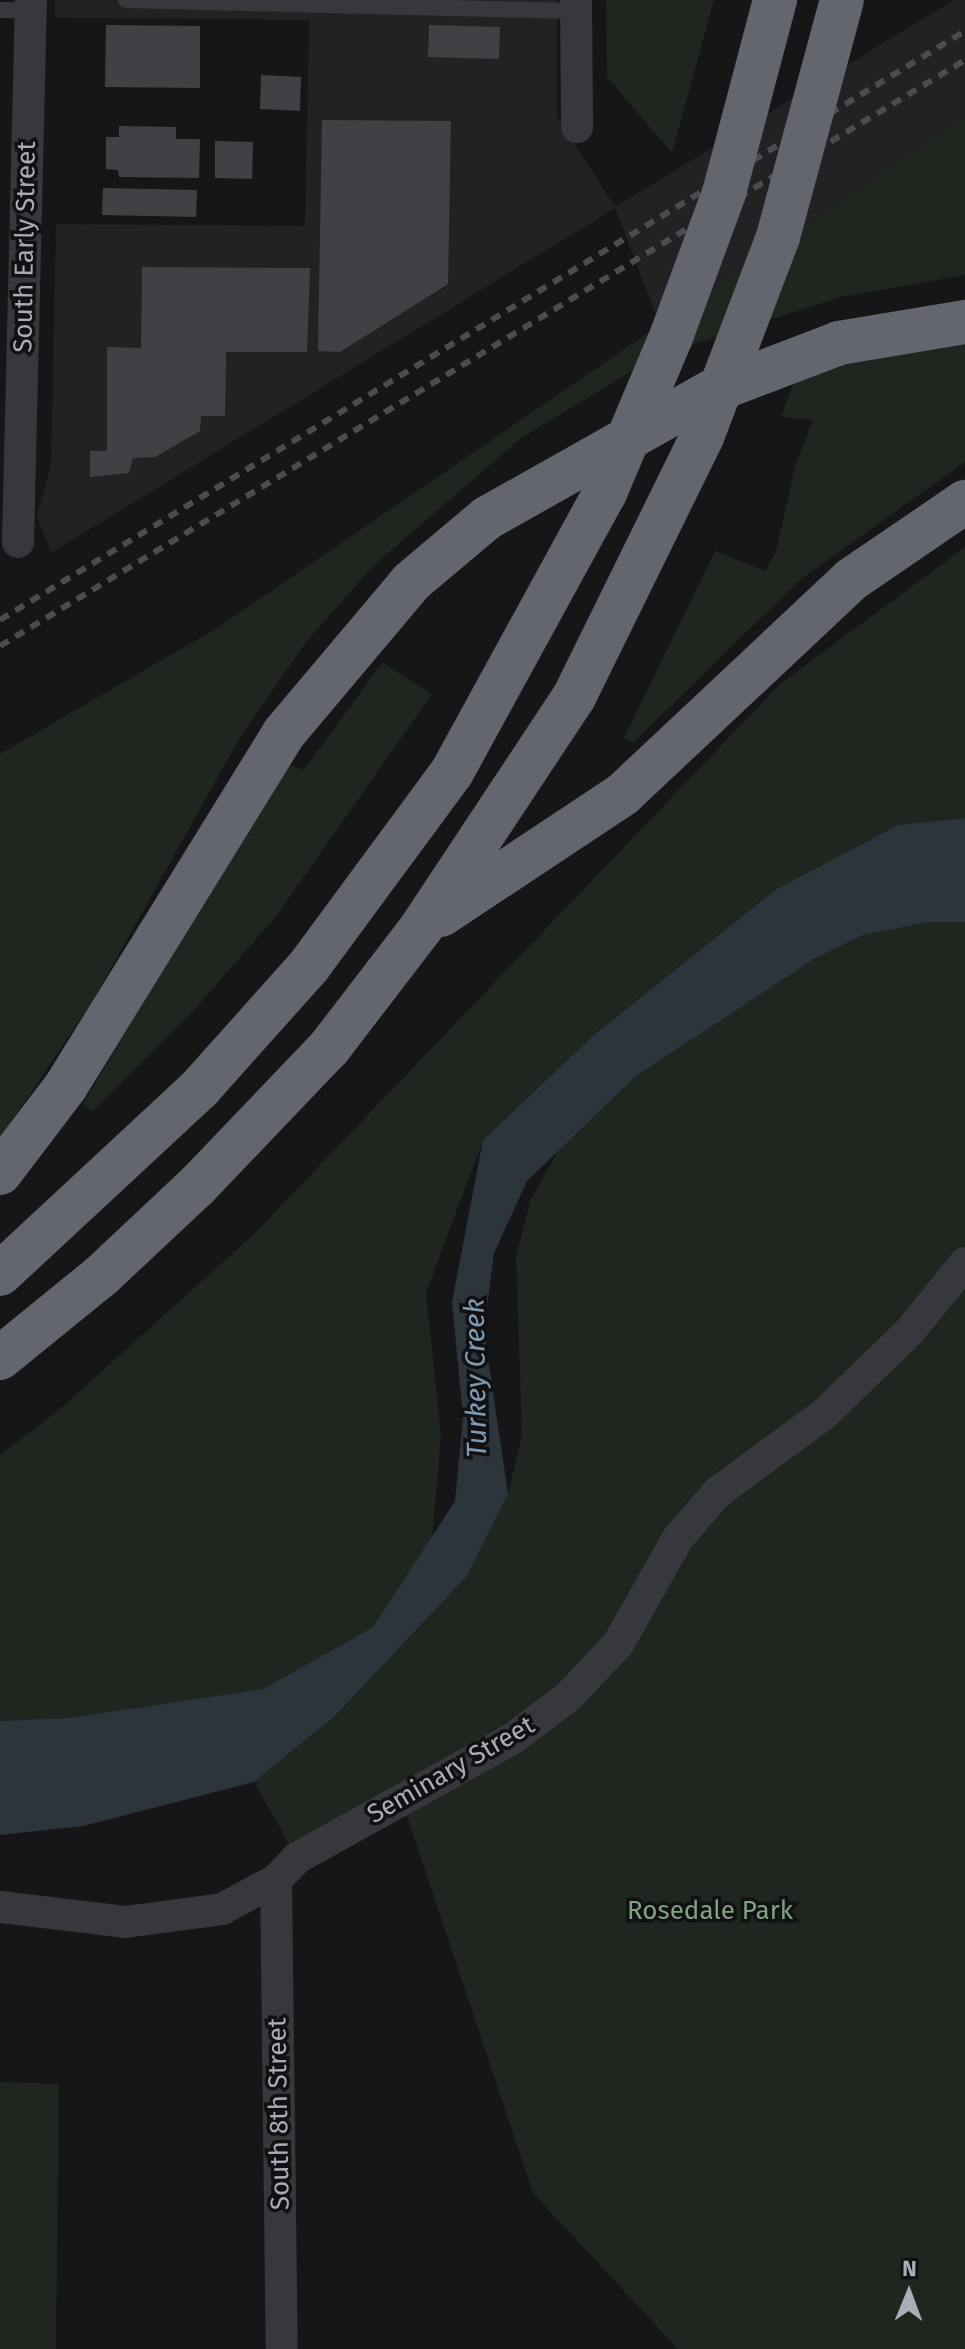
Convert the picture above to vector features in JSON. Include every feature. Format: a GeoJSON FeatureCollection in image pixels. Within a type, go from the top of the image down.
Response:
{"type":"FeatureCollection","features":[{"type":"Feature","properties":{"kind":"highway"},"geometry":{"type":"LineString","coordinates":[[0,1274],[92,1194],[230,1055],[309,966],[452,772],[591,520],[671,337],[724,193],[775,0]]}},
{"type":"Feature","properties":{"kind":"highway"},"geometry":{"type":"LineString","coordinates":[[7,1353],[197,1186],[329,1048],[421,928],[574,697],[702,437],[778,237],[842,0]]}},
{"type":"Feature","properties":{"kind":"highway"},"geometry":{"type":"LineString","coordinates":[[0,1173],[66,1086],[284,733],[411,582],[499,511],[711,392],[839,343],[965,322]]}},
{"type":"Feature","properties":{"kind":"highway"},"geometry":{"type":"LineString","coordinates":[[421,928],[623,794],[852,579],[965,502]]}},
{"type":"Feature","properties":{"kind":"street"},"geometry":{"type":"LineString","coordinates":[[576,5],[577,127]]}},
{"type":"Feature","properties":{"kind":"street","name":"South Early Street"},"geometry":{"type":"LineString","coordinates":[[18,542],[21,7]]}},
{"type":"Feature","properties":{"kind":"street","name":"Seminary Street"},"geometry":{"type":"LineString","coordinates":[[0,1907],[139,1921],[222,1909],[276,1880],[297,1858],[512,1739],[569,1696],[618,1644],[678,1538],[718,1492],[823,1415],[909,1332],[965,1263]]}},
{"type":"Feature","properties":{"kind":"street","name":"South 8th Street"},"geometry":{"type":"LineString","coordinates":[[276,1880],[282,2349]]}},
{"type":"Feature","properties":{"kind":"lane"},"geometry":{"type":"LineString","coordinates":[[126,0],[576,5]]}},
{"type":"Feature","properties":{"kind":"shaded area"},"geometry":{"type":"Polygon","coordinates":[[[55,0],[557,0],[557,116],[615,207],[954,0],[965,0],[965,116],[660,325],[615,208],[51,553],[37,516],[51,465],[56,224],[305,226],[309,20],[55,18],[55,0]]]}},
{"type":"Feature","properties":{"kind":"green space"},"geometry":{"type":"Polygon","coordinates":[[[606,0],[714,0],[672,153],[607,77],[606,0]]]}},
{"type":"Feature","properties":{"kind":"green space"},"geometry":{"type":"Polygon","coordinates":[[[965,116],[965,275],[841,297],[656,356],[520,439],[373,566],[306,642],[239,739],[92,1002],[0,1138],[0,754],[217,628],[965,116]]]}},
{"type":"Feature","properties":{"kind":"green space"},"geometry":{"type":"Polygon","coordinates":[[[965,339],[965,462],[801,579],[634,742],[624,738],[715,551],[765,571],[776,551],[796,463],[813,420],[781,417],[797,372],[965,339]]]}},
{"type":"Feature","properties":{"kind":"green space"},"geometry":{"type":"Polygon","coordinates":[[[965,547],[965,818],[898,825],[775,890],[595,1034],[483,1140],[426,1293],[441,1436],[432,1540],[373,1627],[263,1689],[68,1718],[0,1721],[0,1455],[60,1409],[253,1235],[780,684],[965,547]]]}},
{"type":"Feature","properties":{"kind":"green space"},"geometry":{"type":"Polygon","coordinates":[[[382,663],[432,694],[277,915],[188,1017],[93,1111],[83,1104],[267,794],[287,764],[304,770],[382,663]]]}},
{"type":"Feature","properties":{"kind":"green space","name":"Rosedale Park"},"geometry":{"type":"Polygon","coordinates":[[[929,922],[965,922],[965,2349],[678,2349],[533,2193],[402,1801],[297,1858],[254,1782],[335,1716],[467,1576],[508,1494],[522,1435],[516,1256],[531,1199],[566,1137],[635,1077],[814,959],[863,935],[929,922]]]}},
{"type":"Feature","properties":{"kind":"green space"},"geometry":{"type":"Polygon","coordinates":[[[0,2082],[59,2084],[56,2349],[0,2349],[0,2082]]]}},
{"type":"Feature","properties":{"kind":"water","name":"Turkey Creek"},"geometry":{"type":"Polygon","coordinates":[[[965,818],[965,922],[929,922],[863,935],[814,959],[635,1077],[527,1181],[494,1253],[484,1331],[508,1494],[467,1576],[335,1716],[254,1782],[83,1826],[0,1835],[0,1721],[68,1718],[263,1689],[373,1627],[455,1501],[463,1417],[452,1302],[483,1140],[595,1034],[775,890],[898,825],[965,818]]]}},
{"type":"Feature","properties":{"kind":"building"},"geometry":{"type":"Polygon","coordinates":[[[106,25],[200,26],[200,88],[105,87],[106,25]]]}},
{"type":"Feature","properties":{"kind":"building"},"geometry":{"type":"Polygon","coordinates":[[[429,25],[500,27],[499,59],[428,57],[429,25]]]}},
{"type":"Feature","properties":{"kind":"building"},"geometry":{"type":"Polygon","coordinates":[[[261,75],[301,77],[300,111],[260,109],[261,75]]]}},
{"type":"Feature","properties":{"kind":"building"},"geometry":{"type":"Polygon","coordinates":[[[322,120],[451,121],[448,284],[340,352],[318,351],[322,120]]]}},
{"type":"Feature","properties":{"kind":"building"},"geometry":{"type":"Polygon","coordinates":[[[119,126],[176,127],[176,139],[200,139],[199,178],[119,177],[118,170],[106,169],[106,137],[119,137],[119,126]]]}},
{"type":"Feature","properties":{"kind":"building"},"geometry":{"type":"Polygon","coordinates":[[[215,141],[253,142],[252,179],[215,178],[215,141]]]}},
{"type":"Feature","properties":{"kind":"building"},"geometry":{"type":"Polygon","coordinates":[[[103,188],[197,190],[196,217],[102,215],[103,188]]]}},
{"type":"Feature","properties":{"kind":"building"},"geometry":{"type":"Polygon","coordinates":[[[142,267],[310,268],[307,352],[226,352],[225,416],[201,416],[200,431],[155,457],[133,458],[129,473],[90,477],[90,451],[107,451],[107,347],[141,348],[142,267]]]}},
{"type":"Feature","properties":{"kind":"railway"},"geometry":{"type":"LineString","coordinates":[[0,620],[965,31]]}},
{"type":"Feature","properties":{"kind":"railway"},"geometry":{"type":"LineString","coordinates":[[0,646],[965,60]]}}]}
